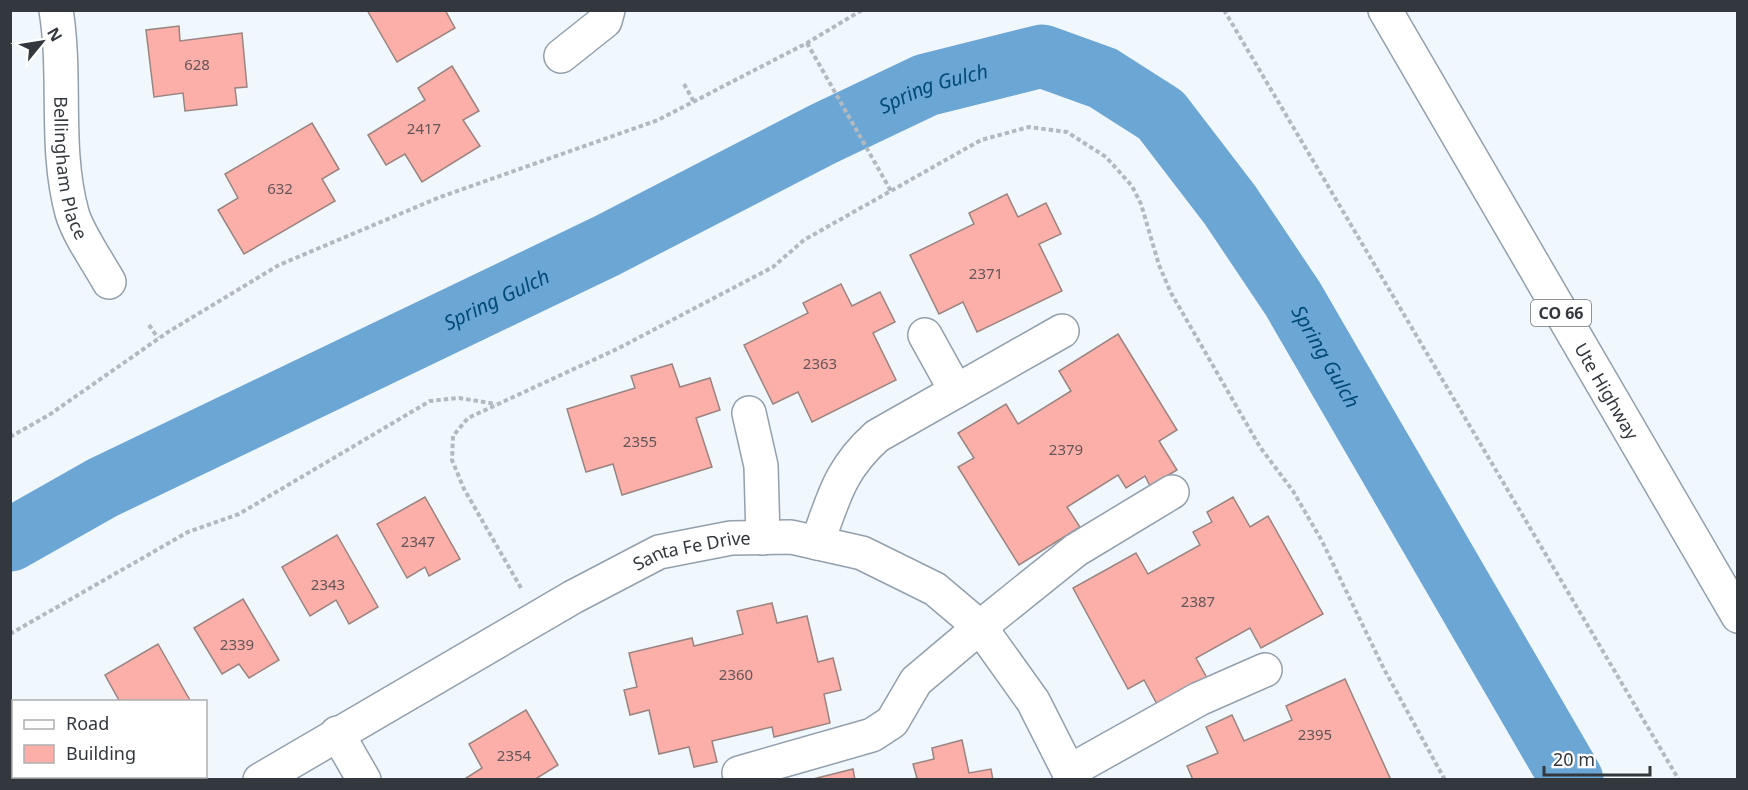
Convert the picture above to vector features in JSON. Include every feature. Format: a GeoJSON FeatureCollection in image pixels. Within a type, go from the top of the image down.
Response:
{"type":"FeatureCollection","features":[{"type":"Feature","properties":{"kind":"street","name":"Bellingham Place"},"geometry":{"type":"LineString","coordinates":[[56,10],[61,86],[61,155],[72,215],[109,282]]}},
{"type":"Feature","properties":{"kind":"street"},"geometry":{"type":"LineString","coordinates":[[561,56],[605,21],[608,10]]}},
{"type":"Feature","properties":{"kind":"street","name":"Ute Highway"},"geometry":{"type":"LineString","coordinates":[[1385,10],[1737,616]]}},
{"type":"Feature","properties":{"kind":"street"},"geometry":{"type":"LineString","coordinates":[[817,543],[840,480],[856,454],[877,436],[1062,331]]}},
{"type":"Feature","properties":{"kind":"street"},"geometry":{"type":"LineString","coordinates":[[925,335],[956,391]]}},
{"type":"Feature","properties":{"kind":"street"},"geometry":{"type":"LineString","coordinates":[[749,412],[761,466],[763,538]]}},
{"type":"Feature","properties":{"kind":"street"},"geometry":{"type":"LineString","coordinates":[[739,773],[872,735],[892,722],[916,681],[1076,549],[1172,492]]}},
{"type":"Feature","properties":{"kind":"street","name":"Santa Fe Drive"},"geometry":{"type":"LineString","coordinates":[[260,780],[573,597],[659,552],[731,538],[791,537],[862,553],[935,589],[980,627],[1033,701],[1072,775]]}},
{"type":"Feature","properties":{"kind":"street"},"geometry":{"type":"LineString","coordinates":[[1072,775],[1199,699],[1265,670]]}},
{"type":"Feature","properties":{"kind":"street"},"geometry":{"type":"LineString","coordinates":[[338,734],[364,780]]}},
{"type":"Feature","properties":{"kind":"path"},"geometry":{"type":"LineString","coordinates":[[10,437],[49,415],[158,338],[279,265],[440,197],[658,120],[807,43],[862,10]]}},
{"type":"Feature","properties":{"kind":"path"},"geometry":{"type":"LineString","coordinates":[[1224,10],[1679,780]]}},
{"type":"Feature","properties":{"kind":"path"},"geometry":{"type":"LineString","coordinates":[[807,43],[891,191]]}},
{"type":"Feature","properties":{"kind":"path"},"geometry":{"type":"LineString","coordinates":[[684,84],[694,102]]}},
{"type":"Feature","properties":{"kind":"path"},"geometry":{"type":"LineString","coordinates":[[149,325],[158,338]]}},
{"type":"Feature","properties":{"kind":"path"},"geometry":{"type":"LineString","coordinates":[[10,634],[188,532],[239,514],[430,401],[459,398],[497,404]]}},
{"type":"Feature","properties":{"kind":"building"},"geometry":{"type":"Polygon","coordinates":[[[367,10],[445,10],[455,28],[397,62],[367,10]]]}},
{"type":"Feature","properties":{"kind":"building"},"geometry":{"type":"Polygon","coordinates":[[[179,26],[180,41],[242,33],[247,87],[235,88],[237,105],[185,111],[183,93],[154,97],[146,30],[179,26]]]}},
{"type":"Feature","properties":{"kind":"building"},"geometry":{"type":"Polygon","coordinates":[[[452,66],[479,111],[463,120],[480,146],[422,182],[405,154],[386,165],[368,135],[425,100],[418,88],[452,66]]]}},
{"type":"Feature","properties":{"kind":"building"},"geometry":{"type":"Polygon","coordinates":[[[312,123],[339,169],[322,179],[335,201],[244,254],[218,210],[238,198],[225,174],[312,123]]]}},
{"type":"Feature","properties":{"kind":"building"},"geometry":{"type":"Polygon","coordinates":[[[1007,194],[1018,217],[1046,203],[1061,234],[1039,244],[1062,291],[977,332],[963,302],[939,314],[910,255],[974,224],[969,213],[1007,194]]]}},
{"type":"Feature","properties":{"kind":"building"},"geometry":{"type":"Polygon","coordinates":[[[841,284],[852,306],[880,292],[895,322],[873,333],[896,380],[812,422],[798,392],[773,404],[744,345],[808,313],[803,303],[841,284]]]}},
{"type":"Feature","properties":{"kind":"building"},"geometry":{"type":"Polygon","coordinates":[[[1118,334],[1177,430],[1159,441],[1177,470],[1150,486],[1145,476],[1126,488],[1118,475],[1067,507],[1080,527],[1019,565],[958,467],[974,458],[958,433],[1006,404],[1018,424],[1071,391],[1059,371],[1118,334]]]}},
{"type":"Feature","properties":{"kind":"building"},"geometry":{"type":"Polygon","coordinates":[[[672,364],[680,387],[710,378],[720,410],[696,418],[712,467],[622,495],[613,464],[586,472],[567,409],[635,388],[631,376],[672,364]]]}},
{"type":"Feature","properties":{"kind":"building"},"geometry":{"type":"Polygon","coordinates":[[[425,497],[460,559],[429,576],[425,567],[407,578],[377,524],[425,497]]]}},
{"type":"Feature","properties":{"kind":"building"},"geometry":{"type":"Polygon","coordinates":[[[1233,497],[1250,527],[1268,516],[1323,614],[1261,648],[1250,628],[1196,658],[1207,678],[1158,706],[1144,680],[1128,689],[1073,588],[1136,553],[1148,574],[1200,545],[1193,532],[1212,522],[1207,512],[1233,497]]]}},
{"type":"Feature","properties":{"kind":"building"},"geometry":{"type":"Polygon","coordinates":[[[337,535],[378,607],[349,624],[336,600],[310,616],[282,567],[337,535]]]}},
{"type":"Feature","properties":{"kind":"building"},"geometry":{"type":"Polygon","coordinates":[[[243,599],[279,660],[249,678],[239,664],[222,674],[194,628],[243,599]]]}},
{"type":"Feature","properties":{"kind":"building"},"geometry":{"type":"Polygon","coordinates":[[[772,603],[777,623],[807,616],[818,662],[833,658],[841,690],[824,694],[830,723],[774,737],[772,727],[712,741],[717,762],[694,767],[689,747],[659,754],[649,710],[630,715],[624,690],[637,687],[629,653],[692,638],[694,646],[743,634],[737,611],[772,603]]]}},
{"type":"Feature","properties":{"kind":"building"},"geometry":{"type":"Polygon","coordinates":[[[158,644],[190,700],[119,700],[105,675],[158,644]]]}},
{"type":"Feature","properties":{"kind":"building"},"geometry":{"type":"Polygon","coordinates":[[[1345,679],[1391,780],[1193,780],[1187,766],[1218,753],[1206,727],[1232,715],[1244,741],[1292,720],[1286,706],[1345,679]]]}},
{"type":"Feature","properties":{"kind":"building"},"geometry":{"type":"Polygon","coordinates":[[[526,710],[558,765],[534,780],[463,780],[482,768],[469,744],[526,710]]]}},
{"type":"Feature","properties":{"kind":"building"},"geometry":{"type":"Polygon","coordinates":[[[962,740],[969,773],[991,769],[993,780],[911,780],[917,778],[913,764],[934,759],[932,748],[962,740]]]}},
{"type":"Feature","properties":{"kind":"building"},"geometry":{"type":"Polygon","coordinates":[[[853,769],[855,780],[809,780],[853,769]]]}},
{"type":"Feature","properties":{"kind":"waterway","name":"Spring Gulch"},"geometry":{"type":"LineString","coordinates":[[10,540],[102,488],[606,246],[823,134],[926,85],[1042,56],[1103,78],[1161,115],[1230,205],[1293,299],[1572,780]]}}]}
